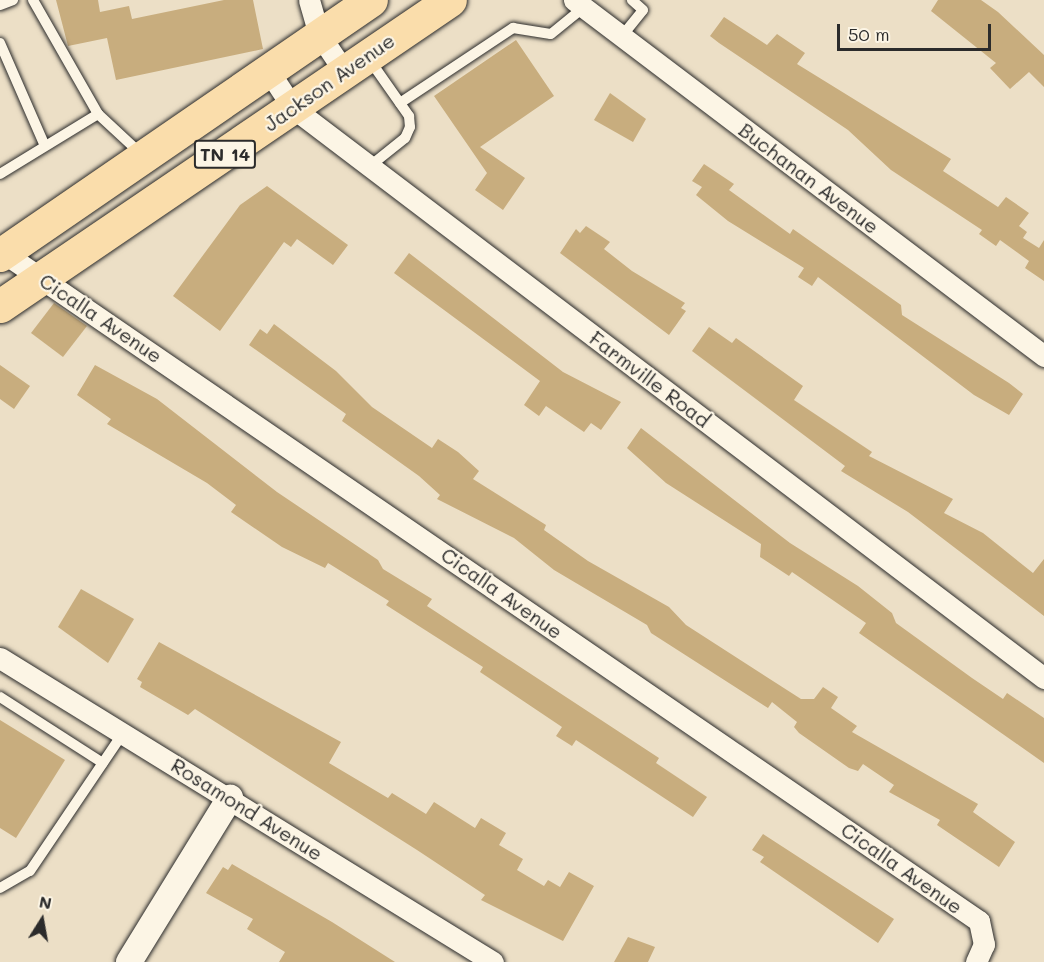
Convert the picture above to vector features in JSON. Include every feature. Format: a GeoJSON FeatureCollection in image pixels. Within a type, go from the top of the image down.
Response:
{"type":"FeatureCollection","features":[{"type":"Feature","properties":{"kind":"main road","name":"TN 14"},"geometry":{"type":"LineString","coordinates":[[2,254],[371,0]]}},
{"type":"Feature","properties":{"kind":"main road","name":"Jackson Avenue"},"geometry":{"type":"LineString","coordinates":[[0,306],[450,0]]}},
{"type":"Feature","properties":{"kind":"street"},"geometry":{"type":"LineString","coordinates":[[309,0],[319,34],[356,64]]}},
{"type":"Feature","properties":{"kind":"street","name":"Buchanan Avenue"},"geometry":{"type":"LineString","coordinates":[[579,4],[1044,356]]}},
{"type":"Feature","properties":{"kind":"street","name":"Farmville Road"},"geometry":{"type":"LineString","coordinates":[[268,70],[293,108],[1044,678]]}},
{"type":"Feature","properties":{"kind":"street","name":"Cicalla Avenue"},"geometry":{"type":"LineString","coordinates":[[2,254],[44,278],[979,921],[980,953]]}},
{"type":"Feature","properties":{"kind":"street","name":"Rosamond Avenue"},"geometry":{"type":"LineString","coordinates":[[0,658],[493,962]]}},
{"type":"Feature","properties":{"kind":"street"},"geometry":{"type":"LineString","coordinates":[[129,962],[230,798]]}},
{"type":"Feature","properties":{"kind":"lane"},"geometry":{"type":"LineString","coordinates":[[0,5],[13,0]]}},
{"type":"Feature","properties":{"kind":"lane"},"geometry":{"type":"LineString","coordinates":[[33,0],[98,114],[143,156]]}},
{"type":"Feature","properties":{"kind":"lane"},"geometry":{"type":"LineString","coordinates":[[622,36],[643,10],[632,0]]}},
{"type":"Feature","properties":{"kind":"lane"},"geometry":{"type":"LineString","coordinates":[[400,103],[513,28],[551,34],[579,4]]}},
{"type":"Feature","properties":{"kind":"lane"},"geometry":{"type":"LineString","coordinates":[[0,43],[45,146]]}},
{"type":"Feature","properties":{"kind":"lane"},"geometry":{"type":"LineString","coordinates":[[356,64],[400,103],[409,116],[405,138],[370,166]]}},
{"type":"Feature","properties":{"kind":"lane"},"geometry":{"type":"LineString","coordinates":[[0,174],[98,114]]}},
{"type":"Feature","properties":{"kind":"lane"},"geometry":{"type":"LineString","coordinates":[[0,697],[103,764]]}},
{"type":"Feature","properties":{"kind":"lane"},"geometry":{"type":"LineString","coordinates":[[0,888],[30,871],[123,733]]}},
{"type":"Feature","properties":{"kind":"building"},"geometry":{"type":"Polygon","coordinates":[[[56,0],[98,0],[100,12],[129,6],[132,19],[224,0],[253,0],[263,49],[116,80],[107,38],[68,46],[56,0]]]}},
{"type":"Feature","properties":{"kind":"building"},"geometry":{"type":"Polygon","coordinates":[[[938,0],[981,0],[998,12],[1044,55],[1044,87],[1029,72],[1010,89],[990,68],[996,63],[931,11],[938,0]]]}},
{"type":"Feature","properties":{"kind":"building"},"geometry":{"type":"Polygon","coordinates":[[[724,17],[767,45],[777,34],[805,53],[797,64],[951,159],[943,171],[998,207],[1006,197],[1029,213],[1019,226],[1027,232],[1023,238],[1039,248],[1044,240],[1044,281],[1025,268],[1029,261],[1000,240],[996,246],[979,234],[982,230],[891,170],[848,130],[710,36],[724,17]]]}},
{"type":"Feature","properties":{"kind":"building"},"geometry":{"type":"Polygon","coordinates":[[[516,40],[554,96],[480,147],[525,178],[503,210],[475,190],[487,173],[434,96],[516,40]]]}},
{"type":"Feature","properties":{"kind":"building"},"geometry":{"type":"Polygon","coordinates":[[[610,93],[646,119],[633,142],[594,120],[610,93]]]}},
{"type":"Feature","properties":{"kind":"building"},"geometry":{"type":"Polygon","coordinates":[[[704,164],[734,184],[729,190],[790,234],[793,229],[901,305],[902,315],[1023,394],[1009,415],[974,395],[818,277],[812,286],[798,277],[804,268],[728,221],[696,195],[702,187],[692,181],[704,164]]]}},
{"type":"Feature","properties":{"kind":"building"},"geometry":{"type":"Polygon","coordinates":[[[267,186],[348,245],[333,265],[297,239],[291,247],[284,242],[220,331],[173,296],[240,205],[267,186]]]}},
{"type":"Feature","properties":{"kind":"building"},"geometry":{"type":"Polygon","coordinates":[[[586,226],[610,242],[604,249],[632,271],[685,303],[681,308],[686,311],[669,335],[560,253],[576,229],[580,233],[586,226]]]}},
{"type":"Feature","properties":{"kind":"building"},"geometry":{"type":"Polygon","coordinates":[[[409,253],[563,372],[621,402],[601,430],[591,423],[584,432],[546,406],[539,416],[524,405],[540,381],[394,273],[409,253]]]}},
{"type":"Feature","properties":{"kind":"building"},"geometry":{"type":"Polygon","coordinates":[[[54,303],[87,326],[63,357],[31,333],[54,303]]]}},
{"type":"Feature","properties":{"kind":"building"},"geometry":{"type":"Polygon","coordinates":[[[274,324],[336,371],[372,407],[432,448],[438,439],[458,452],[479,471],[473,479],[546,525],[544,530],[588,561],[669,607],[686,625],[801,699],[814,699],[823,687],[838,697],[831,708],[857,726],[852,732],[978,804],[973,812],[1015,842],[999,867],[937,825],[940,820],[889,792],[894,785],[863,764],[858,771],[849,768],[799,733],[794,727],[797,722],[772,702],[768,708],[651,633],[647,625],[554,570],[514,538],[437,499],[440,495],[419,476],[342,421],[346,414],[249,345],[260,329],[267,334],[274,324]]]}},
{"type":"Feature","properties":{"kind":"building"},"geometry":{"type":"Polygon","coordinates":[[[709,327],[732,343],[736,338],[803,386],[794,400],[872,452],[869,456],[953,499],[944,513],[983,533],[1033,573],[1044,559],[1044,616],[908,512],[841,471],[845,466],[692,351],[709,327]]]}},
{"type":"Feature","properties":{"kind":"building"},"geometry":{"type":"Polygon","coordinates":[[[0,365],[30,386],[14,409],[0,399],[0,365]]]}},
{"type":"Feature","properties":{"kind":"building"},"geometry":{"type":"Polygon","coordinates":[[[95,365],[157,399],[277,492],[378,560],[383,569],[432,599],[427,606],[659,758],[656,763],[707,797],[693,817],[576,740],[572,746],[556,736],[562,727],[480,672],[483,667],[386,605],[389,601],[328,563],[325,568],[282,547],[231,512],[236,505],[207,483],[107,424],[111,419],[77,395],[95,365]]]}},
{"type":"Feature","properties":{"kind":"building"},"geometry":{"type":"Polygon","coordinates":[[[641,428],[790,543],[858,586],[892,613],[896,623],[972,678],[1003,699],[1007,693],[1044,718],[1044,763],[859,633],[866,623],[792,572],[789,576],[760,557],[761,544],[666,483],[627,448],[641,428]]]}},
{"type":"Feature","properties":{"kind":"building"},"geometry":{"type":"Polygon","coordinates":[[[81,589],[134,619],[108,663],[58,627],[81,589]]]}},
{"type":"Feature","properties":{"kind":"building"},"geometry":{"type":"Polygon","coordinates":[[[159,642],[341,742],[329,763],[388,798],[392,793],[426,814],[434,802],[475,828],[481,818],[506,833],[499,845],[523,859],[517,870],[544,886],[548,880],[560,887],[569,872],[594,886],[563,941],[481,900],[485,895],[195,709],[188,715],[140,687],[142,682],[137,679],[159,642]]]}},
{"type":"Feature","properties":{"kind":"building"},"geometry":{"type":"Polygon","coordinates":[[[0,720],[65,760],[16,838],[0,828],[0,720]]]}},
{"type":"Feature","properties":{"kind":"building"},"geometry":{"type":"Polygon","coordinates":[[[763,834],[894,919],[878,943],[760,862],[764,857],[752,850],[763,834]]]}},
{"type":"Feature","properties":{"kind":"building"},"geometry":{"type":"Polygon","coordinates":[[[232,864],[332,922],[395,962],[279,962],[285,952],[247,929],[253,919],[206,893],[223,867],[228,870],[232,864]]]}},
{"type":"Feature","properties":{"kind":"building"},"geometry":{"type":"Polygon","coordinates":[[[628,937],[655,947],[648,962],[614,962],[628,937]]]}}]}
